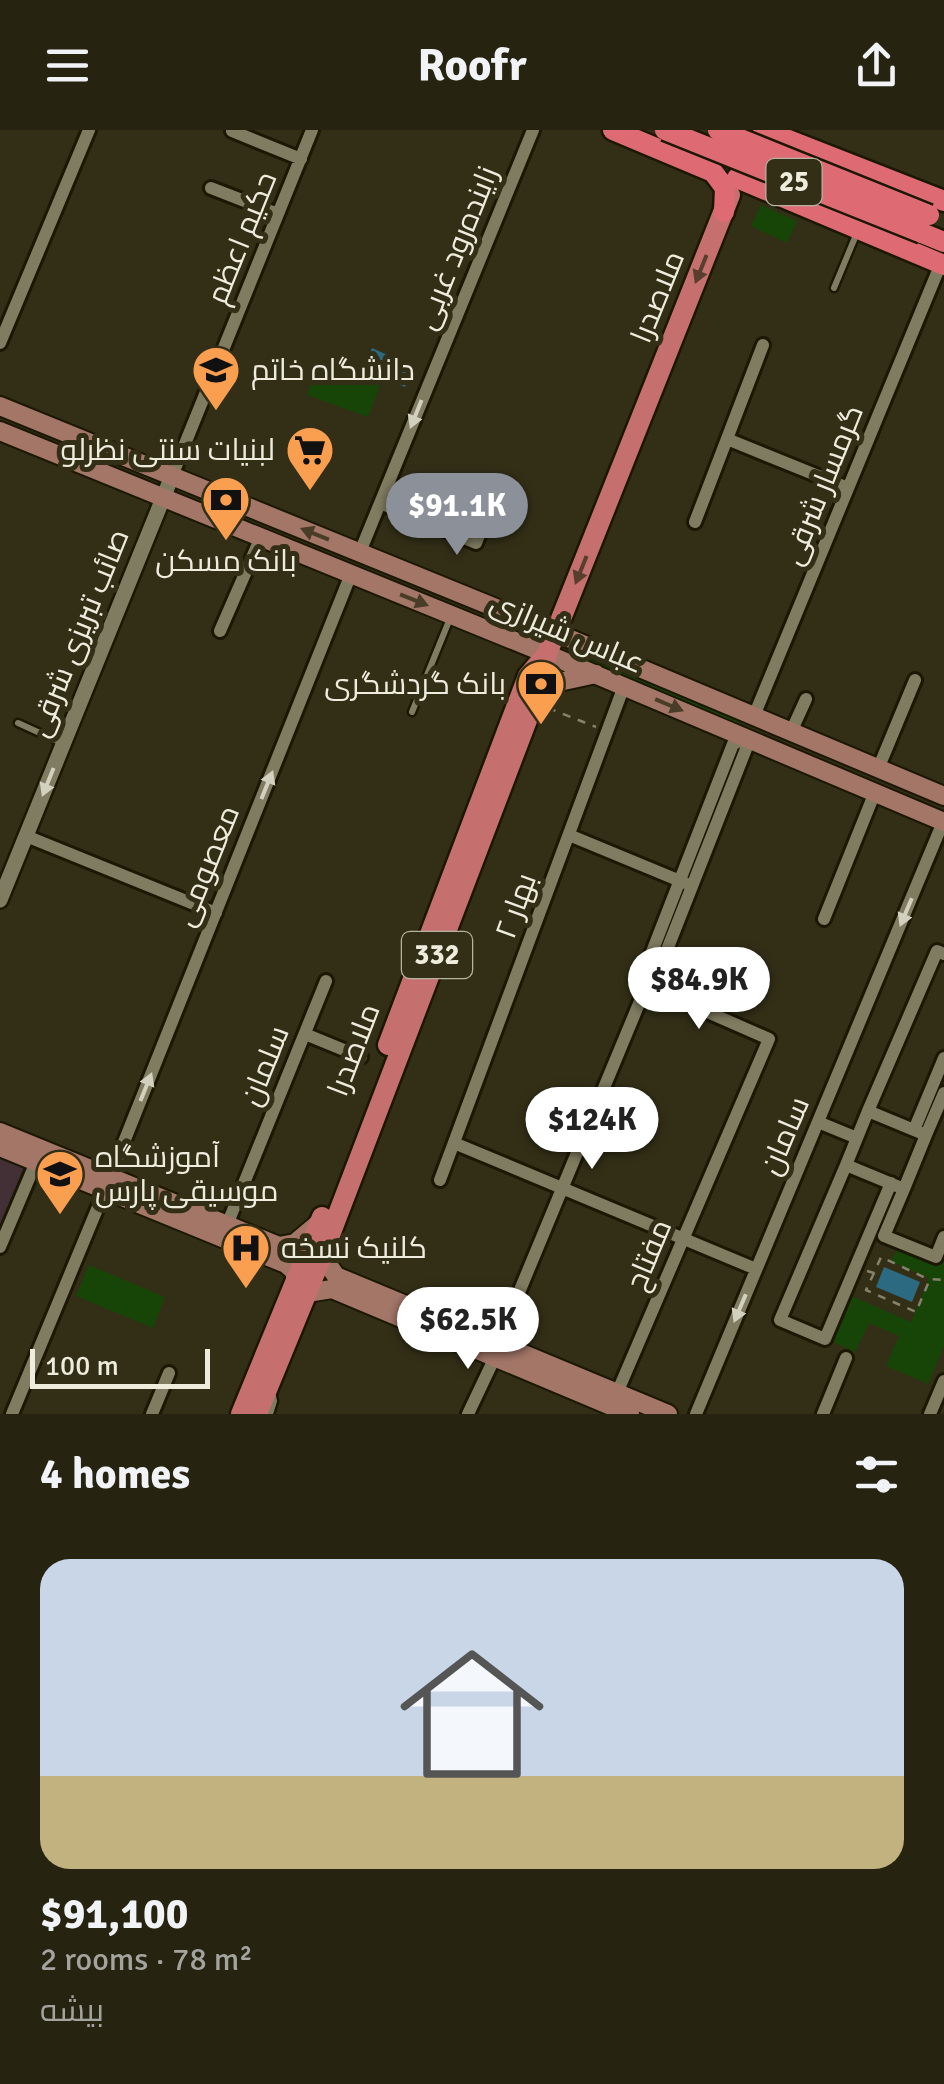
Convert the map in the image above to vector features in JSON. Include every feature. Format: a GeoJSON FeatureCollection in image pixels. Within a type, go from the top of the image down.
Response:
{"type":"FeatureCollection","features":[{"type":"Feature","properties":{"kind":"highway"},"geometry":{"type":"LineString","coordinates":[[612,130],[713,172],[725,188],[724,212]]}},
{"type":"Feature","properties":{"kind":"highway","name":"25"},"geometry":{"type":"LineString","coordinates":[[665,130],[935,218]]}},
{"type":"Feature","properties":{"kind":"highway","name":"25"},"geometry":{"type":"LineString","coordinates":[[718,130],[935,218],[944,242]]}},
{"type":"Feature","properties":{"kind":"highway"},"geometry":{"type":"LineString","coordinates":[[760,130],[820,154],[935,218]]}},
{"type":"Feature","properties":{"kind":"highway"},"geometry":{"type":"LineString","coordinates":[[798,203],[793,190],[798,167],[807,156],[820,154]]}},
{"type":"Feature","properties":{"kind":"highway"},"geometry":{"type":"LineString","coordinates":[[737,178],[859,229],[941,269]]}},
{"type":"Feature","properties":{"kind":"main road","name":"ملاصدرا"},"geometry":{"type":"LineString","coordinates":[[241,1414],[302,1283],[326,1262],[534,702],[547,654],[737,178],[760,130]]}},
{"type":"Feature","properties":{"kind":"main road","name":"عباس شیرازی"},"geometry":{"type":"LineString","coordinates":[[0,406],[556,632],[944,796]]}},
{"type":"Feature","properties":{"kind":"main road","name":"عباس شیرازی"},"geometry":{"type":"LineString","coordinates":[[0,430],[596,674],[944,822]]}},
{"type":"Feature","properties":{"kind":"main road"},"geometry":{"type":"LineString","coordinates":[[574,665],[571,652],[581,643]]}},
{"type":"Feature","properties":{"kind":"main road","name":"ملاصدرا"},"geometry":{"type":"LineString","coordinates":[[257,1414],[320,1222],[528,676],[547,654]]}},
{"type":"Feature","properties":{"kind":"main road"},"geometry":{"type":"LineString","coordinates":[[534,702],[559,682],[596,674]]}},
{"type":"Feature","properties":{"kind":"main road"},"geometry":{"type":"LineString","coordinates":[[746,738],[754,716]]}},
{"type":"Feature","properties":{"kind":"main road"},"geometry":{"type":"LineString","coordinates":[[0,1132],[107,1184],[279,1246],[296,1243],[320,1222]]}},
{"type":"Feature","properties":{"kind":"main road"},"geometry":{"type":"LineString","coordinates":[[0,1147],[107,1184]]}},
{"type":"Feature","properties":{"kind":"main road"},"geometry":{"type":"LineString","coordinates":[[174,1211],[302,1283],[332,1289],[668,1414]]}},
{"type":"Feature","properties":{"kind":"main road"},"geometry":{"type":"LineString","coordinates":[[296,1243],[302,1283]]}},
{"type":"Feature","properties":{"kind":"main road"},"geometry":{"type":"LineString","coordinates":[[326,1262],[336,1276],[630,1414]]}},
{"type":"Feature","properties":{"kind":"street"},"geometry":{"type":"LineString","coordinates":[[0,343],[89,130]]}},
{"type":"Feature","properties":{"kind":"street","name":"حکیم اعظم"},"geometry":{"type":"LineString","coordinates":[[172,476],[312,130]]}},
{"type":"Feature","properties":{"kind":"street","name":"زاینده‌رود غربی"},"geometry":{"type":"LineString","coordinates":[[360,552],[533,130]]}},
{"type":"Feature","properties":{"kind":"street"},"geometry":{"type":"LineString","coordinates":[[232,131],[301,159]]}},
{"type":"Feature","properties":{"kind":"street"},"geometry":{"type":"LineString","coordinates":[[211,188],[278,214]]}},
{"type":"Feature","properties":{"kind":"street","name":"گرمسار شرقی"},"geometry":{"type":"LineString","coordinates":[[754,716],[941,269]]}},
{"type":"Feature","properties":{"kind":"street"},"geometry":{"type":"LineString","coordinates":[[695,522],[763,345]]}},
{"type":"Feature","properties":{"kind":"street"},"geometry":{"type":"LineString","coordinates":[[726,439],[848,488]]}},
{"type":"Feature","properties":{"kind":"street","name":"صائب تبریزی شرقی"},"geometry":{"type":"LineString","coordinates":[[0,900],[172,476]]}},
{"type":"Feature","properties":{"kind":"street"},"geometry":{"type":"LineString","coordinates":[[380,502],[476,543],[493,499]]}},
{"type":"Feature","properties":{"kind":"street"},"geometry":{"type":"LineString","coordinates":[[220,632],[262,537]]}},
{"type":"Feature","properties":{"kind":"street","name":"معصومی"},"geometry":{"type":"LineString","coordinates":[[12,1414],[351,574]]}},
{"type":"Feature","properties":{"kind":"street"},"geometry":{"type":"LineString","coordinates":[[878,769],[914,680]]}},
{"type":"Feature","properties":{"kind":"street","name":"بهار ۲"},"geometry":{"type":"LineString","coordinates":[[440,1180],[624,686]]}},
{"type":"Feature","properties":{"kind":"street"},"geometry":{"type":"LineString","coordinates":[[791,732],[806,698]]}},
{"type":"Feature","properties":{"kind":"street"},"geometry":{"type":"LineString","coordinates":[[477,1414],[562,1188],[646,985],[655,965],[663,960],[685,883],[746,749],[746,738]]}},
{"type":"Feature","properties":{"kind":"street"},"geometry":{"type":"LineString","coordinates":[[824,919],[875,792]]}},
{"type":"Feature","properties":{"kind":"street","name":"سامان"},"geometry":{"type":"LineString","coordinates":[[696,1414],[944,822]]}},
{"type":"Feature","properties":{"kind":"street"},"geometry":{"type":"LineString","coordinates":[[569,835],[685,883]]}},
{"type":"Feature","properties":{"kind":"street"},"geometry":{"type":"LineString","coordinates":[[26,836],[216,913]]}},
{"type":"Feature","properties":{"kind":"street"},"geometry":{"type":"LineString","coordinates":[[944,954],[937,951],[780,1320],[826,1339],[920,1132],[944,1058]]}},
{"type":"Feature","properties":{"kind":"street","name":"سلمان"},"geometry":{"type":"LineString","coordinates":[[227,1225],[326,981]]}},
{"type":"Feature","properties":{"kind":"street","name":"مفتاح"},"geometry":{"type":"LineString","coordinates":[[617,1393],[769,1039],[646,985]]}},
{"type":"Feature","properties":{"kind":"street"},"geometry":{"type":"LineString","coordinates":[[305,1034],[361,1057]]}},
{"type":"Feature","properties":{"kind":"street"},"geometry":{"type":"LineString","coordinates":[[920,1132],[944,1092]]}},
{"type":"Feature","properties":{"kind":"street"},"geometry":{"type":"LineString","coordinates":[[868,1111],[920,1132]]}},
{"type":"Feature","properties":{"kind":"street"},"geometry":{"type":"LineString","coordinates":[[818,1122],[857,1138]]}},
{"type":"Feature","properties":{"kind":"street"},"geometry":{"type":"LineString","coordinates":[[454,1142],[756,1270]]}},
{"type":"Feature","properties":{"kind":"street"},"geometry":{"type":"LineString","coordinates":[[0,1247],[36,1162]]}},
{"type":"Feature","properties":{"kind":"street"},"geometry":{"type":"LineString","coordinates":[[846,1164],[897,1186]]}},
{"type":"Feature","properties":{"kind":"street"},"geometry":{"type":"LineString","coordinates":[[897,1186],[884,1236],[936,1257],[944,1237]]}},
{"type":"Feature","properties":{"kind":"street"},"geometry":{"type":"LineString","coordinates":[[468,1414],[497,1353]]}},
{"type":"Feature","properties":{"kind":"street"},"geometry":{"type":"LineString","coordinates":[[823,1414],[846,1358]]}},
{"type":"Feature","properties":{"kind":"street"},"geometry":{"type":"LineString","coordinates":[[152,1414],[169,1373]]}},
{"type":"Feature","properties":{"kind":"street"},"geometry":{"type":"LineString","coordinates":[[930,1414],[944,1381]]}},
{"type":"Feature","properties":{"kind":"lane"},"geometry":{"type":"LineString","coordinates":[[834,288],[859,229]]}},
{"type":"Feature","properties":{"kind":"lane"},"geometry":{"type":"LineString","coordinates":[[412,712],[451,614]]}},
{"type":"Feature","properties":{"kind":"lane"},"geometry":{"type":"LineString","coordinates":[[18,723],[63,743]]}},
{"type":"Feature","properties":{"kind":"lane"},"geometry":{"type":"LineString","coordinates":[[269,1384],[274,1401],[270,1414]]}},
{"type":"Feature","properties":{"kind":"path"},"geometry":{"type":"LineString","coordinates":[[534,702],[607,732]]}},
{"type":"Feature","properties":{"kind":"path"},"geometry":{"type":"LineString","coordinates":[[930,1279],[916,1312],[866,1290],[881,1257],[930,1279],[944,1280]]}},
{"type":"Feature","properties":{"kind":"path"},"geometry":{"type":"LineString","coordinates":[[856,1266],[874,1273]]}},
{"type":"Feature","properties":{"kind":"shaded area"},"geometry":{"type":"Polygon","coordinates":[[[0,1150],[26,1161],[0,1228],[0,1150]]]}},
{"type":"Feature","properties":{"kind":"green space"},"geometry":{"type":"Polygon","coordinates":[[[761,205],[797,221],[787,243],[751,226],[761,205]]]}},
{"type":"Feature","properties":{"kind":"green space"},"geometry":{"type":"Polygon","coordinates":[[[319,361],[381,383],[368,417],[307,395],[319,361]]]}},
{"type":"Feature","properties":{"kind":"green space"},"geometry":{"type":"Polygon","coordinates":[[[583,650],[739,715],[742,721],[732,725],[584,662],[579,658],[583,650]]]}},
{"type":"Feature","properties":{"kind":"green space"},"geometry":{"type":"Polygon","coordinates":[[[898,1250],[939,1264],[944,1252],[944,1346],[928,1384],[886,1366],[899,1336],[869,1323],[855,1352],[831,1341],[851,1296],[911,1322],[929,1278],[890,1261],[898,1250]]]}},
{"type":"Feature","properties":{"kind":"green space"},"geometry":{"type":"Polygon","coordinates":[[[89,1265],[165,1297],[153,1328],[76,1296],[89,1265]]]}},
{"type":"Feature","properties":{"kind":"water"},"geometry":{"type":"Polygon","coordinates":[[[372,348],[414,367],[405,387],[363,368],[372,348]]]}},
{"type":"Feature","properties":{"kind":"water"},"geometry":{"type":"Polygon","coordinates":[[[884,1267],[920,1282],[912,1302],[876,1287],[884,1267]]]}},
{"type":"Feature","properties":{"kind":"place","name":"دانشگاه خاتم"},"geometry":{"type":"Point","coordinates":[216,412]}},
{"type":"Feature","properties":{"kind":"place","name":"لبنیات سنتی نظرلو"},"geometry":{"type":"Point","coordinates":[310,492]}},
{"type":"Feature","properties":{"kind":"place","name":"بانک مسکن"},"geometry":{"type":"Point","coordinates":[226,542]}},
{"type":"Feature","properties":{"kind":"place","name":"بانک گردشگری"},"geometry":{"type":"Point","coordinates":[541,726]}},
{"type":"Feature","properties":{"kind":"place","name":"آموزشگاه موسیقی پارس"},"geometry":{"type":"Point","coordinates":[60,1216]}},
{"type":"Feature","properties":{"kind":"place","name":"کلنیک نسخه"},"geometry":{"type":"Point","coordinates":[246,1290]}}]}
